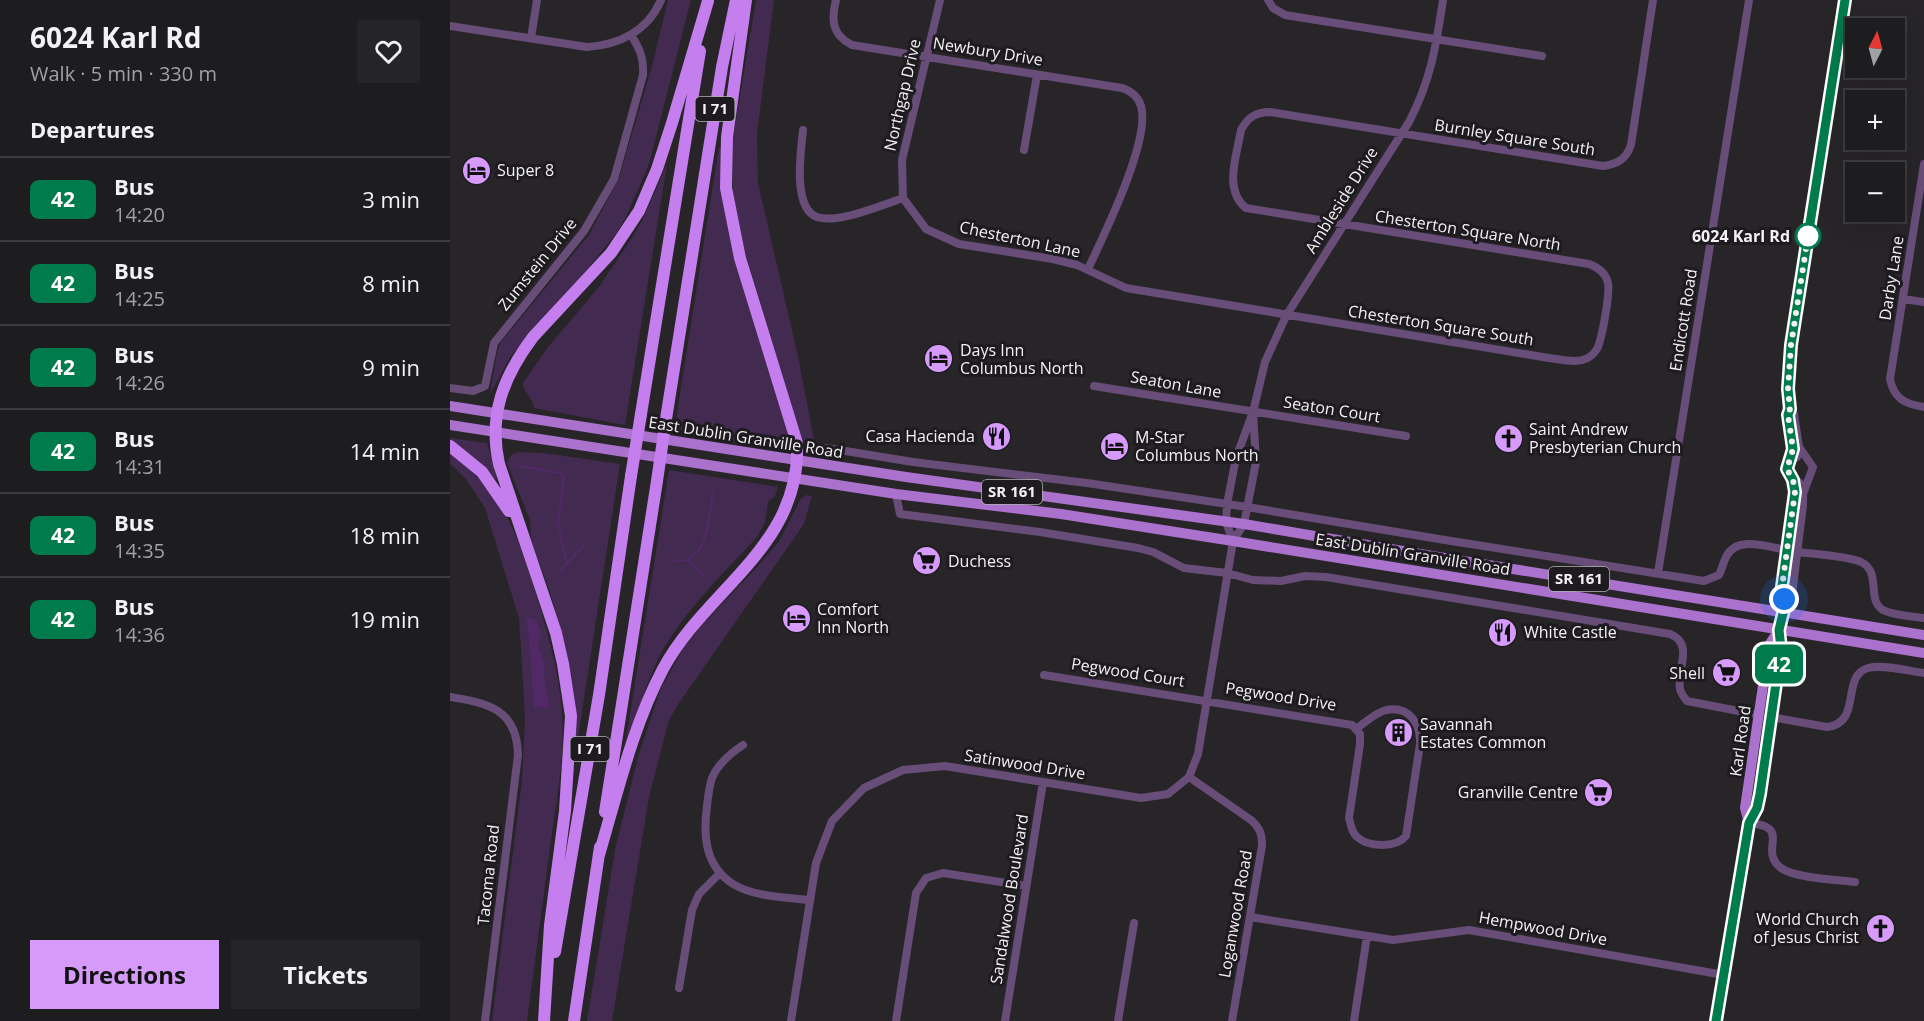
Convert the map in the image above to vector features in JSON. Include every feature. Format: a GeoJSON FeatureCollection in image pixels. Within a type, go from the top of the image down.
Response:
{"type":"FeatureCollection","features":[{"type":"Feature","properties":{"kind":"highway","name":"I 71"},"geometry":{"type":"LineString","coordinates":[[574,1021],[666,419],[722,67],[736,0]]}},
{"type":"Feature","properties":{"kind":"highway"},"geometry":{"type":"LineString","coordinates":[[599,855],[633,743],[648,700],[663,669],[678,645],[759,553],[777,529],[795,478],[798,460],[797,443],[740,258],[726,188],[727,137],[746,0]]}},
{"type":"Feature","properties":{"kind":"highway","name":"I 71"},"geometry":{"type":"LineString","coordinates":[[544,1021],[599,695],[641,414],[708,1]]}},
{"type":"Feature","properties":{"kind":"highway"},"geometry":{"type":"LineString","coordinates":[[544,1021],[550,925],[570,754],[571,716],[563,664],[555,633],[499,465],[496,450],[498,413],[507,376],[522,352],[611,253],[639,212],[657,169],[708,1]]}},
{"type":"Feature","properties":{"kind":"highway"},"geometry":{"type":"LineString","coordinates":[[450,446],[482,472],[501,497],[519,528]]}},
{"type":"Feature","properties":{"kind":"main road","name":"East Dublin Granville Road"},"geometry":{"type":"LineString","coordinates":[[450,406],[1038,496],[1244,524],[1924,635]]}},
{"type":"Feature","properties":{"kind":"main road","name":"East Dublin Granville Road"},"geometry":{"type":"LineString","coordinates":[[450,425],[896,494],[1061,514],[1924,653]]}},
{"type":"Feature","properties":{"kind":"main road","name":"Karl Road"},"geometry":{"type":"LineString","coordinates":[[1749,823],[1746,808],[1769,645],[1779,630],[1784,612]]}},
{"type":"Feature","properties":{"kind":"main road","name":"Karl Road"},"geometry":{"type":"LineString","coordinates":[[1716,1021],[1749,823],[1757,808],[1781,646],[1779,630]]}},
{"type":"Feature","properties":{"kind":"street"},"geometry":{"type":"LineString","coordinates":[[531,38],[537,0]]}},
{"type":"Feature","properties":{"kind":"street"},"geometry":{"type":"LineString","coordinates":[[450,26],[587,47],[612,44],[631,35],[648,21],[661,0]]}},
{"type":"Feature","properties":{"kind":"street","name":"Newbury Drive"},"geometry":{"type":"LineString","coordinates":[[836,0],[833,23],[837,34],[852,45],[1122,88],[1136,96],[1142,109],[1138,141],[1127,179],[1088,269]]}},
{"type":"Feature","properties":{"kind":"street","name":"Northgap Drive"},"geometry":{"type":"LineString","coordinates":[[903,198],[902,160],[940,0]]}},
{"type":"Feature","properties":{"kind":"street","name":"Ambleside Drive"},"geometry":{"type":"LineString","coordinates":[[1233,541],[1226,522],[1227,504],[1236,458],[1253,412],[1266,362],[1286,315],[1409,123],[1425,89],[1432,67],[1443,0]]}},
{"type":"Feature","properties":{"kind":"street","name":"Burnley Square South"},"geometry":{"type":"LineString","coordinates":[[1239,202],[1232,182],[1241,130],[1245,122],[1261,112],[1604,166],[1614,165],[1623,159],[1631,145],[1653,0]]}},
{"type":"Feature","properties":{"kind":"street","name":"Endicott Road"},"geometry":{"type":"LineString","coordinates":[[1658,573],[1749,0]]}},
{"type":"Feature","properties":{"kind":"street"},"geometry":{"type":"LineString","coordinates":[[1790,409],[1794,414],[1799,447],[1813,467],[1809,478],[1801,482],[1793,480],[1787,469],[1792,460],[1793,449],[1788,415],[1791,345],[1845,0]]}},
{"type":"Feature","properties":{"kind":"street"},"geometry":{"type":"LineString","coordinates":[[1270,4],[1285,15],[1542,56]]}},
{"type":"Feature","properties":{"kind":"street","name":"Zumstein Drive"},"geometry":{"type":"LineString","coordinates":[[450,388],[473,392],[485,386],[494,343],[584,231],[614,179],[643,75],[644,61],[631,35]]}},
{"type":"Feature","properties":{"kind":"street"},"geometry":{"type":"LineString","coordinates":[[1024,150],[1037,75]]}},
{"type":"Feature","properties":{"kind":"street"},"geometry":{"type":"LineString","coordinates":[[803,130],[800,187],[806,207],[816,217],[841,217],[903,198]]}},
{"type":"Feature","properties":{"kind":"street","name":"Darby Lane"},"geometry":{"type":"LineString","coordinates":[[1924,164],[1921,202],[1890,379],[1896,396],[1904,402],[1924,406]]}},
{"type":"Feature","properties":{"kind":"street","name":"Chesterton Lane"},"geometry":{"type":"LineString","coordinates":[[903,198],[926,230],[959,244],[1053,259],[1088,269],[1126,288],[1286,315]]}},
{"type":"Feature","properties":{"kind":"street","name":"Chesterton Square North"},"geometry":{"type":"LineString","coordinates":[[1239,202],[1252,210],[1597,267],[1608,282],[1608,293],[1599,342],[1596,350],[1590,356]]}},
{"type":"Feature","properties":{"kind":"street"},"geometry":{"type":"LineString","coordinates":[[1903,299],[1924,302]]}},
{"type":"Feature","properties":{"kind":"street","name":"Chesterton Square South"},"geometry":{"type":"LineString","coordinates":[[1286,315],[1566,360],[1583,360],[1590,356]]}},
{"type":"Feature","properties":{"kind":"street","name":"Seaton Lane"},"geometry":{"type":"LineString","coordinates":[[1094,386],[1253,412]]}},
{"type":"Feature","properties":{"kind":"street","name":"Ambleside Drive"},"geometry":{"type":"LineString","coordinates":[[1233,541],[1244,524],[1256,462],[1253,412]]}},
{"type":"Feature","properties":{"kind":"street","name":"Seaton Court"},"geometry":{"type":"LineString","coordinates":[[1253,412],[1406,436]]}},
{"type":"Feature","properties":{"kind":"street","name":"East Dublin Granville Road"},"geometry":{"type":"LineString","coordinates":[[827,447],[914,462],[1087,483],[1247,507],[1704,581],[1719,575],[1725,558],[1739,545],[1750,543],[1787,550]]}},
{"type":"Feature","properties":{"kind":"street"},"geometry":{"type":"LineString","coordinates":[[1792,460],[1798,456],[1806,458]]}},
{"type":"Feature","properties":{"kind":"street"},"geometry":{"type":"LineString","coordinates":[[1038,496],[1040,478]]}},
{"type":"Feature","properties":{"kind":"street","name":"Karl Road"},"geometry":{"type":"LineString","coordinates":[[1784,612],[1786,601],[1792,595],[1803,494],[1809,478]]}},
{"type":"Feature","properties":{"kind":"street","name":"Karl Road"},"geometry":{"type":"LineString","coordinates":[[1786,601],[1781,594],[1795,492],[1793,480]]}},
{"type":"Feature","properties":{"kind":"street"},"geometry":{"type":"LineString","coordinates":[[896,494],[900,514],[1040,532],[1138,548],[1153,552],[1184,568],[1267,581],[1316,576],[1670,634],[1679,639],[1683,645],[1679,687],[1687,702],[1759,715]]}},
{"type":"Feature","properties":{"kind":"street"},"geometry":{"type":"LineString","coordinates":[[1189,777],[1198,754],[1233,541]]}},
{"type":"Feature","properties":{"kind":"street"},"geometry":{"type":"LineString","coordinates":[[1797,552],[1862,562],[1871,573],[1876,602],[1880,608],[1894,614],[1924,618]]}},
{"type":"Feature","properties":{"kind":"street"},"geometry":{"type":"LineString","coordinates":[[1771,717],[1827,727],[1836,726],[1846,716],[1853,685],[1861,671],[1879,667],[1924,673]]}},
{"type":"Feature","properties":{"kind":"street","name":"Pegwood Court"},"geometry":{"type":"LineString","coordinates":[[1044,675],[1207,700]]}},
{"type":"Feature","properties":{"kind":"street","name":"Tacoma Road"},"geometry":{"type":"LineString","coordinates":[[450,697],[489,705],[503,714],[515,733],[518,755],[485,1021]]}},
{"type":"Feature","properties":{"kind":"street","name":"Pegwood Drive"},"geometry":{"type":"LineString","coordinates":[[1207,700],[1346,722],[1357,728]]}},
{"type":"Feature","properties":{"kind":"street"},"geometry":{"type":"LineString","coordinates":[[1386,710],[1400,710],[1410,715],[1418,724],[1421,735],[1406,836],[1401,842],[1393,845],[1369,843],[1358,838],[1351,829],[1349,818],[1360,744],[1360,734],[1357,728],[1386,710]]}},
{"type":"Feature","properties":{"kind":"street"},"geometry":{"type":"LineString","coordinates":[[743,745],[725,759],[712,778],[708,795],[705,840],[710,859],[719,874],[734,885],[751,891],[810,900]]}},
{"type":"Feature","properties":{"kind":"street","name":"Satinwood Drive"},"geometry":{"type":"LineString","coordinates":[[791,1021],[816,863],[832,821],[864,788],[903,770],[945,766],[1141,798],[1168,794],[1189,777]]}},
{"type":"Feature","properties":{"kind":"street","name":"Loganwood Road"},"geometry":{"type":"LineString","coordinates":[[1189,777],[1258,827],[1262,836],[1232,1021]]}},
{"type":"Feature","properties":{"kind":"street","name":"Sandalwood Boulevard"},"geometry":{"type":"LineString","coordinates":[[1005,1021],[1043,782]]}},
{"type":"Feature","properties":{"kind":"street"},"geometry":{"type":"LineString","coordinates":[[1749,823],[1764,824],[1769,827],[1772,832],[1773,857],[1780,867],[1791,873],[1855,882]]}},
{"type":"Feature","properties":{"kind":"street"},"geometry":{"type":"LineString","coordinates":[[896,1021],[916,893],[926,878],[943,873],[1026,886]]}},
{"type":"Feature","properties":{"kind":"street"},"geometry":{"type":"LineString","coordinates":[[679,988],[692,910],[699,894],[719,874]]}},
{"type":"Feature","properties":{"kind":"street","name":"Hempwood Drive"},"geometry":{"type":"LineString","coordinates":[[1250,917],[1393,940],[1469,930],[1724,975]]}},
{"type":"Feature","properties":{"kind":"street"},"geometry":{"type":"LineString","coordinates":[[1118,1021],[1134,923]]}},
{"type":"Feature","properties":{"kind":"street"},"geometry":{"type":"LineString","coordinates":[[1354,1021],[1367,936]]}},
{"type":"Feature","properties":{"kind":"shaded area"},"geometry":{"type":"Polygon","coordinates":[[[668,0],[691,0],[649,164],[626,217],[589,267],[511,356],[490,394],[497,352],[501,342],[589,235],[619,178],[652,66],[668,0]]]}},
{"type":"Feature","properties":{"kind":"shaded area"},"geometry":{"type":"Polygon","coordinates":[[[756,0],[774,0],[757,134],[758,183],[798,356],[816,450],[801,438],[746,255],[733,194],[733,138],[756,0]]]}},
{"type":"Feature","properties":{"kind":"shaded area"},"geometry":{"type":"Polygon","coordinates":[[[719,147],[722,148],[722,174],[791,440],[786,451],[759,447],[751,443],[674,432],[719,147]]]}},
{"type":"Feature","properties":{"kind":"shaded area"},"geometry":{"type":"Polygon","coordinates":[[[667,164],[625,425],[534,408],[523,383],[548,347],[599,287],[630,241],[643,219],[667,164]]]}},
{"type":"Feature","properties":{"kind":"shaded area"},"geometry":{"type":"Polygon","coordinates":[[[450,438],[487,443],[497,478],[495,479],[450,442],[450,438]]]}},
{"type":"Feature","properties":{"kind":"shaded area"},"geometry":{"type":"Polygon","coordinates":[[[518,452],[543,453],[620,464],[576,751],[575,712],[560,628],[531,540],[530,520],[507,463],[511,455],[518,452]]]}},
{"type":"Feature","properties":{"kind":"shaded area"},"geometry":{"type":"Polygon","coordinates":[[[450,453],[482,481],[504,511],[512,527],[543,617],[555,664],[560,697],[563,729],[560,777],[527,1021],[492,1021],[522,780],[525,717],[519,618],[485,508],[466,479],[450,463],[450,453]]]}},
{"type":"Feature","properties":{"kind":"shaded area"},"geometry":{"type":"Polygon","coordinates":[[[669,470],[778,487],[775,496],[768,502],[765,522],[757,537],[693,607],[661,653],[645,690],[624,752],[669,470]]]}},
{"type":"Feature","properties":{"kind":"shaded area"},"geometry":{"type":"Polygon","coordinates":[[[806,495],[812,496],[804,524],[669,720],[649,797],[612,1021],[587,1021],[615,850],[638,757],[661,688],[683,649],[701,626],[780,540],[800,500],[806,495]]]}},
{"type":"Feature","properties":{"kind":"shaded area"},"geometry":{"type":"Polygon","coordinates":[[[527,617],[536,620],[541,632],[538,647],[545,664],[544,674],[549,707],[534,707],[527,617]]]}},
{"type":"Feature","properties":{"kind":"waterway"},"geometry":{"type":"LineString","coordinates":[[515,465],[559,473],[564,476],[558,524],[567,564]]}},
{"type":"Feature","properties":{"kind":"waterway"},"geometry":{"type":"LineString","coordinates":[[674,561],[685,560],[694,555],[700,547],[708,525],[713,491]]}},
{"type":"Feature","properties":{"kind":"waterway"},"geometry":{"type":"LineString","coordinates":[[559,572],[584,545]]}},
{"type":"Feature","properties":{"kind":"waterway"},"geometry":{"type":"LineString","coordinates":[[689,560],[703,575]]}},
{"type":"Feature","properties":{"kind":"bus line","name":"42"},"geometry":{"type":"LineString","coordinates":[[1716,1021],[1749,823],[1757,808],[1760,794],[1781,649],[1779,630],[1786,601],[1781,594],[1795,492],[1793,480],[1787,469],[1792,460],[1793,449],[1788,415],[1790,409],[1789,364],[1845,0]]}},
{"type":"Feature","properties":{"kind":"place","name":"Super 8"},"geometry":{"type":"Point","coordinates":[476,170]}},
{"type":"Feature","properties":{"kind":"place","name":"6024 Karl Rd"},"geometry":{"type":"Point","coordinates":[1808,236]}},
{"type":"Feature","properties":{"kind":"place","name":"Days Inn Columbus North"},"geometry":{"type":"Point","coordinates":[939,359]}},
{"type":"Feature","properties":{"kind":"place","name":"Casa Hacienda"},"geometry":{"type":"Point","coordinates":[996,436]}},
{"type":"Feature","properties":{"kind":"place","name":"Saint Andrew Presbyterian Church"},"geometry":{"type":"Point","coordinates":[1508,438]}},
{"type":"Feature","properties":{"kind":"place","name":"M-Star Columbus North"},"geometry":{"type":"Point","coordinates":[1114,446]}},
{"type":"Feature","properties":{"kind":"place","name":"Duchess"},"geometry":{"type":"Point","coordinates":[927,561]}},
{"type":"Feature","properties":{"kind":"place","name":"Comfort Inn North"},"geometry":{"type":"Point","coordinates":[796,618]}},
{"type":"Feature","properties":{"kind":"place","name":"White Castle"},"geometry":{"type":"Point","coordinates":[1503,632]}},
{"type":"Feature","properties":{"kind":"place","name":"Shell"},"geometry":{"type":"Point","coordinates":[1726,673]}},
{"type":"Feature","properties":{"kind":"place","name":"Savannah Estates Common"},"geometry":{"type":"Point","coordinates":[1399,733]}},
{"type":"Feature","properties":{"kind":"place","name":"Granville Centre"},"geometry":{"type":"Point","coordinates":[1599,792]}},
{"type":"Feature","properties":{"kind":"place","name":"World Church of Jesus Christ"},"geometry":{"type":"Point","coordinates":[1880,928]}},
{"type":"Feature","properties":{"kind":"route"},"geometry":{"type":"LineString","coordinates":[[1784,599],[1781,594],[1795,492],[1793,480],[1787,469],[1792,460],[1793,449],[1788,415],[1790,409],[1789,364],[1808,236]]}}]}
